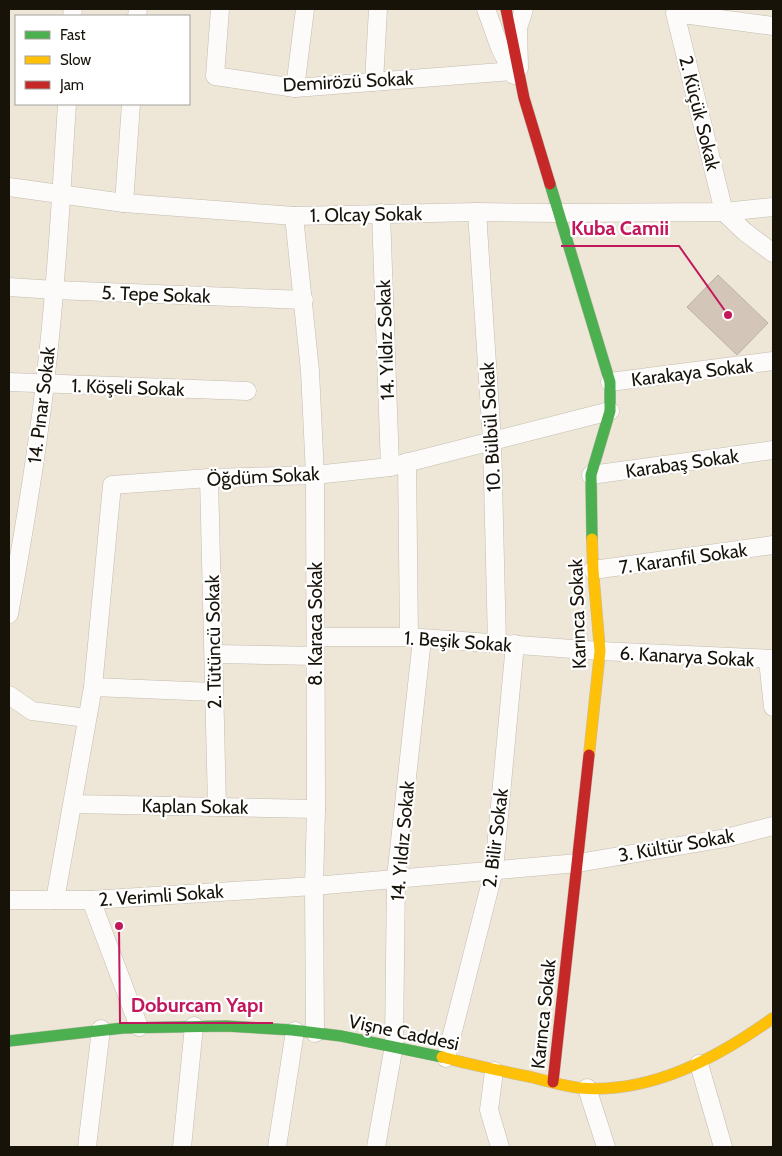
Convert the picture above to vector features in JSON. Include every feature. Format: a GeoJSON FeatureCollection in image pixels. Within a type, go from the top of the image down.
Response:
{"type":"FeatureCollection","features":[{"type":"Feature","properties":{"kind":"street","name":"Demirözü Sokak"},"geometry":{"type":"LineString","coordinates":[[220,9],[215,76],[295,88],[516,70]]}},
{"type":"Feature","properties":{"kind":"street"},"geometry":{"type":"LineString","coordinates":[[295,88],[305,9]]}},
{"type":"Feature","properties":{"kind":"street"},"geometry":{"type":"LineString","coordinates":[[374,82],[378,9]]}},
{"type":"Feature","properties":{"kind":"street"},"geometry":{"type":"LineString","coordinates":[[506,9],[516,70],[524,98]]}},
{"type":"Feature","properties":{"kind":"street"},"geometry":{"type":"LineString","coordinates":[[516,70],[518,28],[524,9]]}},
{"type":"Feature","properties":{"kind":"street"},"geometry":{"type":"LineString","coordinates":[[487,13],[500,48],[516,70]]}},
{"type":"Feature","properties":{"kind":"street","name":"2. Küçük Sokak"},"geometry":{"type":"LineString","coordinates":[[724,212],[675,13],[773,26]]}},
{"type":"Feature","properties":{"kind":"street","name":"Karınca Sokak"},"geometry":{"type":"LineString","coordinates":[[524,98],[610,382],[610,411],[591,475],[593,570],[600,651],[553,1082]]}},
{"type":"Feature","properties":{"kind":"street","name":"14. Pınar Sokak"},"geometry":{"type":"LineString","coordinates":[[9,614],[26,522],[45,383],[55,290],[67,105]]}},
{"type":"Feature","properties":{"kind":"street"},"geometry":{"type":"LineString","coordinates":[[124,204],[131,105]]}},
{"type":"Feature","properties":{"kind":"street","name":"1. Olcay Sokak"},"geometry":{"type":"LineString","coordinates":[[9,187],[124,204],[294,216],[477,212],[724,212],[773,207]]}},
{"type":"Feature","properties":{"kind":"street","name":"10. Bülbül Sokak"},"geometry":{"type":"LineString","coordinates":[[477,212],[492,440],[497,643]]}},
{"type":"Feature","properties":{"kind":"street"},"geometry":{"type":"LineString","coordinates":[[724,212],[745,232],[773,254]]}},
{"type":"Feature","properties":{"kind":"street","name":"14. Yıldız Sokak"},"geometry":{"type":"LineString","coordinates":[[376,1147],[394,1045],[396,878],[415,638],[398,464],[381,213]]}},
{"type":"Feature","properties":{"kind":"street","name":"8. Karaca Sokak"},"geometry":{"type":"LineString","coordinates":[[294,216],[310,371],[315,474],[316,809],[314,1033]]}},
{"type":"Feature","properties":{"kind":"street","name":"5. Tepe Sokak"},"geometry":{"type":"LineString","coordinates":[[9,286],[55,290],[304,300]]}},
{"type":"Feature","properties":{"kind":"street","name":"Karakaya Sokak"},"geometry":{"type":"LineString","coordinates":[[610,382],[773,362]]}},
{"type":"Feature","properties":{"kind":"street","name":"1. Köşeli Sokak"},"geometry":{"type":"LineString","coordinates":[[9,382],[247,391]]}},
{"type":"Feature","properties":{"kind":"street","name":"Öğdüm Sokak"},"geometry":{"type":"LineString","coordinates":[[55,900],[88,718],[112,485],[209,478],[315,474],[398,464],[610,411]]}},
{"type":"Feature","properties":{"kind":"street","name":"Karabaş Sokak"},"geometry":{"type":"LineString","coordinates":[[591,475],[773,450]]}},
{"type":"Feature","properties":{"kind":"street","name":"2. Tütüncü Sokak"},"geometry":{"type":"LineString","coordinates":[[209,478],[217,806]]}},
{"type":"Feature","properties":{"kind":"street","name":"7. Karanfil Sokak"},"geometry":{"type":"LineString","coordinates":[[593,570],[773,546]]}},
{"type":"Feature","properties":{"kind":"street","name":"1. Beşik Sokak"},"geometry":{"type":"LineString","coordinates":[[316,636],[415,638],[600,651]]}},
{"type":"Feature","properties":{"kind":"street","name":"2. Bilir Sokak"},"geometry":{"type":"LineString","coordinates":[[446,1058],[494,870],[515,644]]}},
{"type":"Feature","properties":{"kind":"street","name":"6. Kanarya Sokak"},"geometry":{"type":"LineString","coordinates":[[600,651],[771,659]]}},
{"type":"Feature","properties":{"kind":"street"},"geometry":{"type":"LineString","coordinates":[[214,654],[315,656]]}},
{"type":"Feature","properties":{"kind":"street"},"geometry":{"type":"LineString","coordinates":[[771,659],[773,707]]}},
{"type":"Feature","properties":{"kind":"street"},"geometry":{"type":"LineString","coordinates":[[92,687],[214,692]]}},
{"type":"Feature","properties":{"kind":"street"},"geometry":{"type":"LineString","coordinates":[[9,695],[32,711],[88,718]]}},
{"type":"Feature","properties":{"kind":"street","name":"Kaplan Sokak"},"geometry":{"type":"LineString","coordinates":[[73,804],[316,809]]}},
{"type":"Feature","properties":{"kind":"street","name":"3. Kültür Sokak"},"geometry":{"type":"LineString","coordinates":[[578,863],[726,838],[773,826]]}},
{"type":"Feature","properties":{"kind":"street"},"geometry":{"type":"LineString","coordinates":[[314,886],[578,863]]}},
{"type":"Feature","properties":{"kind":"street","name":"2. Verimli Sokak"},"geometry":{"type":"LineString","coordinates":[[9,900],[91,900],[314,886]]}},
{"type":"Feature","properties":{"kind":"street"},"geometry":{"type":"LineString","coordinates":[[91,900],[139,1027]]}},
{"type":"Feature","properties":{"kind":"street","name":"Vişne Caddesi"},"geometry":{"type":"LineString","coordinates":[[9,1041],[139,1027],[194,1026],[295,1031],[394,1045],[494,1071],[587,1088],[628,1084],[670,1076],[699,1064],[744,1040],[773,1018]]}},
{"type":"Feature","properties":{"kind":"street"},"geometry":{"type":"LineString","coordinates":[[182,1147],[194,1026]]}},
{"type":"Feature","properties":{"kind":"street"},"geometry":{"type":"LineString","coordinates":[[86,1147],[101,1030]]}},
{"type":"Feature","properties":{"kind":"street"},"geometry":{"type":"LineString","coordinates":[[277,1147],[295,1031]]}},
{"type":"Feature","properties":{"kind":"street"},"geometry":{"type":"LineString","coordinates":[[699,1064],[723,1147]]}},
{"type":"Feature","properties":{"kind":"street"},"geometry":{"type":"LineString","coordinates":[[494,1071],[489,1110],[500,1147]]}},
{"type":"Feature","properties":{"kind":"street"},"geometry":{"type":"LineString","coordinates":[[587,1088],[606,1147]]}},
{"type":"Feature","properties":{"kind":"building"},"geometry":{"type":"Polygon","coordinates":[[[718,275],[768,323],[737,355],[687,307],[718,275]]]}},
{"type":"Feature","properties":{"kind":"traffic: fast"},"geometry":{"type":"LineString","coordinates":[[550,184],[610,382],[610,411],[591,475],[592,539]]}},
{"type":"Feature","properties":{"kind":"traffic: fast"},"geometry":{"type":"LineString","coordinates":[[9,1041],[123,1028],[226,1026],[292,1030],[341,1036],[442,1057]]}},
{"type":"Feature","properties":{"kind":"traffic: slow"},"geometry":{"type":"LineString","coordinates":[[589,755],[600,651],[592,539]]}},
{"type":"Feature","properties":{"kind":"traffic: slow"},"geometry":{"type":"LineString","coordinates":[[442,1057],[580,1088],[632,1085],[658,1079],[706,1059],[752,1033],[773,1018]]}},
{"type":"Feature","properties":{"kind":"traffic: jam"},"geometry":{"type":"LineString","coordinates":[[506,9],[524,98],[550,184]]}},
{"type":"Feature","properties":{"kind":"traffic: jam"},"geometry":{"type":"LineString","coordinates":[[553,1082],[589,755]]}},
{"type":"Feature","properties":{"kind":"place","name":"Kuba Camii"},"geometry":{"type":"Point","coordinates":[728,315]}},
{"type":"Feature","properties":{"kind":"place","name":"Doburcam Yapı"},"geometry":{"type":"Point","coordinates":[119,926]}}]}
